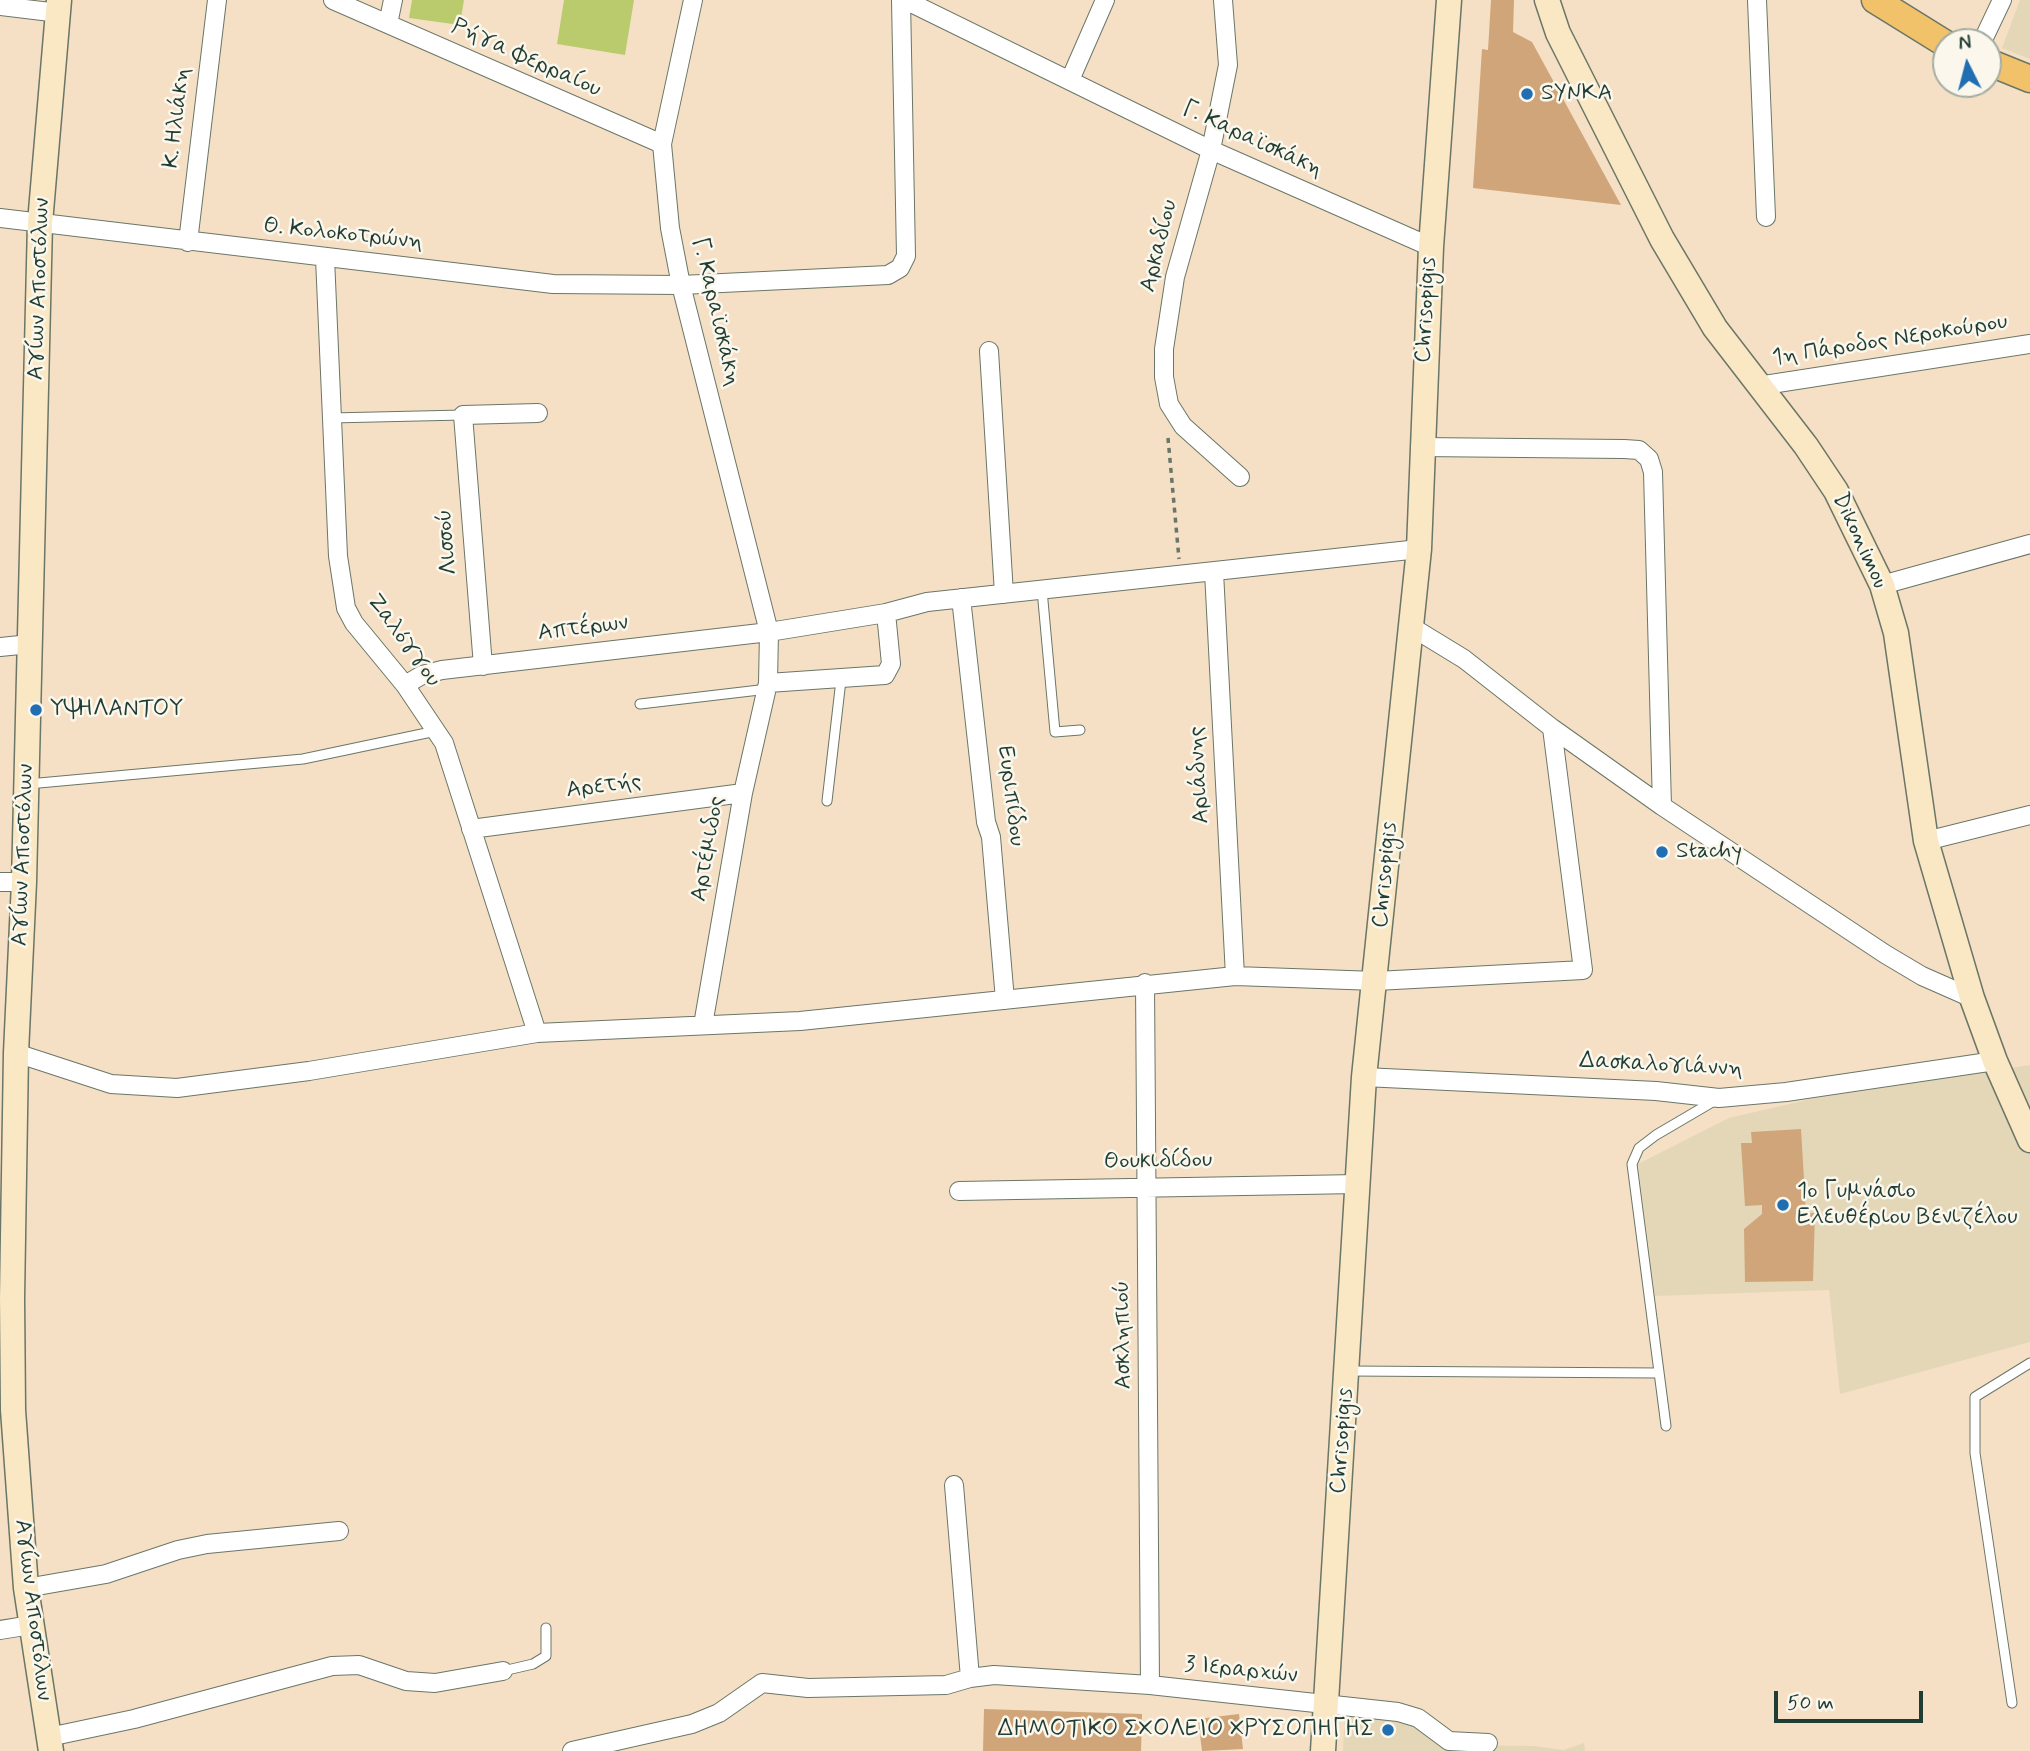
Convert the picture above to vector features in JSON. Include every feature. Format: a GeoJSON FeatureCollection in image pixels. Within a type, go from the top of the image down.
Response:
{"type":"FeatureCollection","features":[{"type":"Feature","properties":{"kind":"main road"},"geometry":{"type":"LineString","coordinates":[[1875,0],[1932,35]]}},
{"type":"Feature","properties":{"kind":"main road"},"geometry":{"type":"LineString","coordinates":[[2002,68],[2030,79]]}},
{"type":"Feature","properties":{"kind":"street","name":"Κ. Ηλιάκη"},"geometry":{"type":"LineString","coordinates":[[188,242],[217,0]]}},
{"type":"Feature","properties":{"kind":"street","name":"Ρήγα Φερραίου"},"geometry":{"type":"LineString","coordinates":[[333,0],[662,144]]}},
{"type":"Feature","properties":{"kind":"street"},"geometry":{"type":"LineString","coordinates":[[388,24],[393,0]]}},
{"type":"Feature","properties":{"kind":"street","name":"Γ. Καραϊσκάκη"},"geometry":{"type":"LineString","coordinates":[[693,0],[662,144],[670,228],[681,285],[769,632],[768,686]]}},
{"type":"Feature","properties":{"kind":"street","name":"Θ. Κολοκοτρώνη"},"geometry":{"type":"LineString","coordinates":[[0,218],[554,284],[681,285],[876,278],[900,268],[906,256],[902,182],[903,0]]}},
{"type":"Feature","properties":{"kind":"street","name":"Γ. Καραϊσκάκη"},"geometry":{"type":"LineString","coordinates":[[903,0],[1211,150],[1431,247]]}},
{"type":"Feature","properties":{"kind":"street"},"geometry":{"type":"LineString","coordinates":[[1070,80],[1105,0]]}},
{"type":"Feature","properties":{"kind":"street","name":"Αρκαδίου"},"geometry":{"type":"LineString","coordinates":[[1223,0],[1228,65],[1211,150],[1175,277],[1164,349],[1164,377],[1169,404],[1183,426],[1240,477]]}},
{"type":"Feature","properties":{"kind":"street","name":"Chrisopigis"},"geometry":{"type":"LineString","coordinates":[[1323,1751],[1364,1077],[1419,549],[1420,447],[1449,0]]}},
{"type":"Feature","properties":{"kind":"street","name":"Dikonimou"},"geometry":{"type":"LineString","coordinates":[[1547,0],[1558,33],[1662,239],[1715,328],[1806,446],[1836,491],[1882,585],[1896,633],[1926,841],[1972,998],[1995,1061],[2030,1140]]}},
{"type":"Feature","properties":{"kind":"street"},"geometry":{"type":"LineString","coordinates":[[1758,0],[1766,217]]}},
{"type":"Feature","properties":{"kind":"street"},"geometry":{"type":"LineString","coordinates":[[1989,28],[2002,0]]}},
{"type":"Feature","properties":{"kind":"street"},"geometry":{"type":"LineString","coordinates":[[0,6],[59,6]]}},
{"type":"Feature","properties":{"kind":"street","name":"Αγίων Αποστόλων"},"geometry":{"type":"LineString","coordinates":[[50,1744],[26,1588],[6,1299],[16,1053],[12,882],[26,784],[40,223],[59,6]]}},
{"type":"Feature","properties":{"kind":"street","name":"Ζαλόγγου"},"geometry":{"type":"LineString","coordinates":[[325,258],[338,556],[346,608],[354,623],[405,685],[436,731],[452,764],[537,1033]]}},
{"type":"Feature","properties":{"kind":"street","name":"1η Πάροδος Νεροκούρου"},"geometry":{"type":"LineString","coordinates":[[1758,386],[2030,344]]}},
{"type":"Feature","properties":{"kind":"street"},"geometry":{"type":"LineString","coordinates":[[989,351],[1004,594]]}},
{"type":"Feature","properties":{"kind":"street"},"geometry":{"type":"LineString","coordinates":[[463,415],[538,413]]}},
{"type":"Feature","properties":{"kind":"street","name":"Λισσού"},"geometry":{"type":"LineString","coordinates":[[463,415],[483,666]]}},
{"type":"Feature","properties":{"kind":"street"},"geometry":{"type":"LineString","coordinates":[[1420,447],[1624,449],[1639,450],[1649,459],[1653,472],[1662,806]]}},
{"type":"Feature","properties":{"kind":"street"},"geometry":{"type":"LineString","coordinates":[[1882,585],[2030,544]]}},
{"type":"Feature","properties":{"kind":"street"},"geometry":{"type":"LineString","coordinates":[[769,632],[886,613],[927,602],[1419,549]]}},
{"type":"Feature","properties":{"kind":"street","name":"Αριάδνης"},"geometry":{"type":"LineString","coordinates":[[1214,572],[1235,976]]}},
{"type":"Feature","properties":{"kind":"street","name":"Ευριπίδου"},"geometry":{"type":"LineString","coordinates":[[961,598],[986,822],[991,837],[1005,1000]]}},
{"type":"Feature","properties":{"kind":"street"},"geometry":{"type":"LineString","coordinates":[[768,686],[878,678],[890,670],[886,613]]}},
{"type":"Feature","properties":{"kind":"street"},"geometry":{"type":"LineString","coordinates":[[1410,626],[1464,659],[1552,728],[1662,806],[1885,954],[1922,976],[1972,998]]}},
{"type":"Feature","properties":{"kind":"street","name":"Απτέρων"},"geometry":{"type":"LineString","coordinates":[[405,685],[432,672],[769,632]]}},
{"type":"Feature","properties":{"kind":"street"},"geometry":{"type":"LineString","coordinates":[[0,647],[30,644]]}},
{"type":"Feature","properties":{"kind":"street","name":"Αρτέμιδος"},"geometry":{"type":"LineString","coordinates":[[703,1025],[743,793],[768,686]]}},
{"type":"Feature","properties":{"kind":"street"},"geometry":{"type":"LineString","coordinates":[[16,1053],[111,1084],[177,1088],[309,1071],[537,1033],[800,1021],[1145,983],[1235,976],[1376,981],[1583,970],[1552,728]]}},
{"type":"Feature","properties":{"kind":"street","name":"Αρετής"},"geometry":{"type":"LineString","coordinates":[[471,829],[743,793]]}},
{"type":"Feature","properties":{"kind":"street"},"geometry":{"type":"LineString","coordinates":[[1926,841],[2030,816]]}},
{"type":"Feature","properties":{"kind":"street","name":"Ασκληπιού"},"geometry":{"type":"LineString","coordinates":[[1145,983],[1150,1685]]}},
{"type":"Feature","properties":{"kind":"street","name":"Δασκαλογιάννη"},"geometry":{"type":"LineString","coordinates":[[1364,1077],[1656,1091],[1718,1098],[1786,1092],[1995,1061]]}},
{"type":"Feature","properties":{"kind":"street","name":"Θουκιδίδου"},"geometry":{"type":"LineString","coordinates":[[959,1191],[1358,1184]]}},
{"type":"Feature","properties":{"kind":"street"},"geometry":{"type":"LineString","coordinates":[[954,1485],[975,1677]]}},
{"type":"Feature","properties":{"kind":"street"},"geometry":{"type":"LineString","coordinates":[[26,1588],[106,1574],[197,1546],[339,1531]]}},
{"type":"Feature","properties":{"kind":"street"},"geometry":{"type":"LineString","coordinates":[[0,1630],[31,1625]]}},
{"type":"Feature","properties":{"kind":"street"},"geometry":{"type":"LineString","coordinates":[[50,1744],[332,1666],[359,1665],[406,1681],[435,1683],[503,1671]]}},
{"type":"Feature","properties":{"kind":"street","name":"3 Ιεραρχών"},"geometry":{"type":"LineString","coordinates":[[572,1751],[692,1724],[719,1713],[762,1683],[808,1688],[946,1685],[975,1677],[1150,1685],[1398,1712],[1418,1718],[1449,1741],[1488,1743]]}},
{"type":"Feature","properties":{"kind":"lane"},"geometry":{"type":"LineString","coordinates":[[331,418],[463,415]]}},
{"type":"Feature","properties":{"kind":"lane"},"geometry":{"type":"LineString","coordinates":[[1042,590],[1055,732],[1080,730]]}},
{"type":"Feature","properties":{"kind":"lane"},"geometry":{"type":"LineString","coordinates":[[827,801],[841,680]]}},
{"type":"Feature","properties":{"kind":"lane"},"geometry":{"type":"LineString","coordinates":[[640,704],[768,686]]}},
{"type":"Feature","properties":{"kind":"lane"},"geometry":{"type":"LineString","coordinates":[[26,784],[303,759],[436,731]]}},
{"type":"Feature","properties":{"kind":"lane"},"geometry":{"type":"LineString","coordinates":[[1667,1426],[1633,1175],[1633,1155],[1656,1135],[1718,1098]]}},
{"type":"Feature","properties":{"kind":"lane"},"geometry":{"type":"LineString","coordinates":[[2012,1703],[1975,1453],[1975,1396],[2030,1363]]}},
{"type":"Feature","properties":{"kind":"lane"},"geometry":{"type":"LineString","coordinates":[[1348,1371],[1659,1373]]}},
{"type":"Feature","properties":{"kind":"lane"},"geometry":{"type":"LineString","coordinates":[[503,1671],[533,1664],[546,1656],[546,1628]]}},
{"type":"Feature","properties":{"kind":"path"},"geometry":{"type":"LineString","coordinates":[[1169,404],[1167,453],[1181,575]]}},
{"type":"Feature","properties":{"kind":"shaded area"},"geometry":{"type":"Polygon","coordinates":[[[2020,0],[2030,0],[2030,59],[2002,48],[2020,0]]]}},
{"type":"Feature","properties":{"kind":"shaded area"},"geometry":{"type":"Polygon","coordinates":[[[2030,1065],[2030,1342],[1840,1394],[1829,1290],[1655,1296],[1638,1164],[1729,1118],[1811,1099],[2030,1065]]]}},
{"type":"Feature","properties":{"kind":"shaded area","name":"ΔΗΜΟΤΙΚΟ ΣΧΟΛΕΙΟ ΧΡΥΣΟΠΗΓΗΣ"},"geometry":{"type":"Polygon","coordinates":[[[1345,1706],[1411,1717],[1458,1745],[1534,1746],[1564,1750],[1584,1743],[1585,1751],[1343,1751],[1345,1706]]]}},
{"type":"Feature","properties":{"kind":"green space"},"geometry":{"type":"Polygon","coordinates":[[[412,0],[464,0],[460,25],[409,18],[412,0]]]}},
{"type":"Feature","properties":{"kind":"green space"},"geometry":{"type":"Polygon","coordinates":[[[564,0],[634,0],[625,55],[557,44],[564,0]]]}},
{"type":"Feature","properties":{"kind":"building"},"geometry":{"type":"Polygon","coordinates":[[[1491,0],[1514,0],[1513,32],[1532,42],[1621,205],[1473,188],[1482,49],[1488,50],[1491,0]]]}},
{"type":"Feature","properties":{"kind":"building","name":"1ο Γυμνάσιο Ελευθέριου Βενιζέλου"},"geometry":{"type":"Polygon","coordinates":[[[1801,1129],[1806,1213],[1815,1213],[1813,1281],[1745,1282],[1744,1229],[1762,1214],[1762,1205],[1745,1206],[1741,1143],[1752,1143],[1751,1132],[1801,1129]]]}},
{"type":"Feature","properties":{"kind":"building"},"geometry":{"type":"Polygon","coordinates":[[[984,1709],[1142,1714],[1141,1751],[983,1751],[984,1709]]]}},
{"type":"Feature","properties":{"kind":"building"},"geometry":{"type":"Polygon","coordinates":[[[1239,1714],[1243,1749],[1202,1751],[1198,1719],[1239,1714]]]}},
{"type":"Feature","properties":{"kind":"place","name":"SYNKA"},"geometry":{"type":"Point","coordinates":[1527,94]}},
{"type":"Feature","properties":{"kind":"place","name":"ΥΨΗΛΑΝΤΟΥ"},"geometry":{"type":"Point","coordinates":[36,710]}},
{"type":"Feature","properties":{"kind":"place","name":"Stachy"},"geometry":{"type":"Point","coordinates":[1662,852]}},
{"type":"Feature","properties":{"kind":"place","name":"1ο Γυμνάσιο Ελευθέριου Βενιζέλου"},"geometry":{"type":"Point","coordinates":[1783,1205]}},
{"type":"Feature","properties":{"kind":"place","name":"ΔΗΜΟΤΙΚΟ ΣΧΟΛΕΙΟ ΧΡΥΣΟΠΗΓΗΣ"},"geometry":{"type":"Point","coordinates":[1388,1730]}}]}
